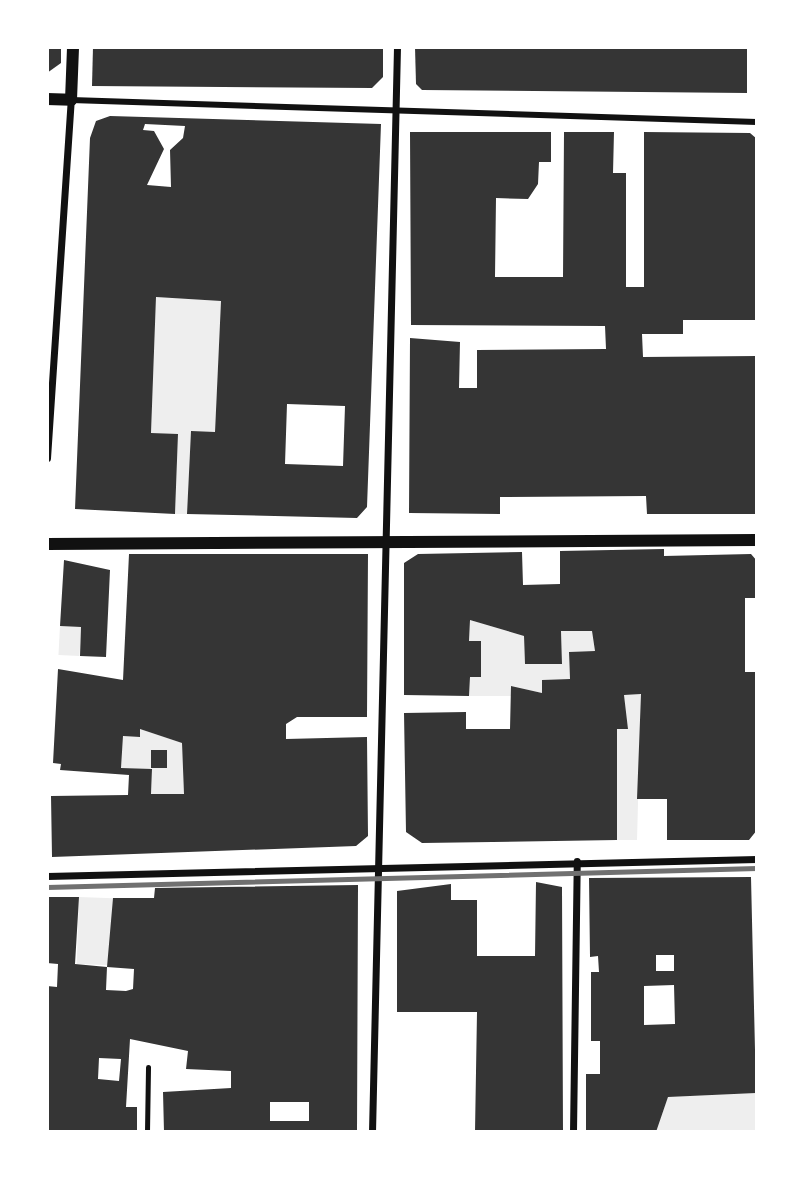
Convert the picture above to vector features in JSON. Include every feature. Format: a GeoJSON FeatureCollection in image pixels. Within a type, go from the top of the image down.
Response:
{"type":"FeatureCollection","features":[{"type":"Feature","properties":{"kind":"street"},"geometry":{"type":"LineString","coordinates":[[47,458],[50,365],[73,47]]}},
{"type":"Feature","properties":{"kind":"street"},"geometry":{"type":"LineString","coordinates":[[372,1132],[381,863],[383,542],[397,47]]}},
{"type":"Feature","properties":{"kind":"street"},"geometry":{"type":"LineString","coordinates":[[47,99],[757,122]]}},
{"type":"Feature","properties":{"kind":"street"},"geometry":{"type":"LineString","coordinates":[[47,544],[757,540]]}},
{"type":"Feature","properties":{"kind":"street"},"geometry":{"type":"LineString","coordinates":[[47,876],[381,863],[757,859]]}},
{"type":"Feature","properties":{"kind":"street"},"geometry":{"type":"LineString","coordinates":[[573,1132],[577,861]]}},
{"type":"Feature","properties":{"kind":"lane"},"geometry":{"type":"LineString","coordinates":[[147,1132],[148,1067]]}},
{"type":"Feature","properties":{"kind":"shaded area"},"geometry":{"type":"Polygon","coordinates":[[[156,297],[221,301],[215,432],[191,432],[187,514],[175,514],[178,435],[151,433],[156,297]]]}},
{"type":"Feature","properties":{"kind":"shaded area"},"geometry":{"type":"Polygon","coordinates":[[[470,620],[524,636],[525,664],[562,664],[561,631],[592,631],[595,651],[569,652],[570,679],[542,680],[542,693],[511,686],[511,696],[469,696],[470,677],[481,677],[481,642],[469,641],[470,620]]]}},
{"type":"Feature","properties":{"kind":"shaded area"},"geometry":{"type":"Polygon","coordinates":[[[60,626],[81,627],[79,656],[58,655],[60,626]]]}},
{"type":"Feature","properties":{"kind":"shaded area"},"geometry":{"type":"Polygon","coordinates":[[[641,694],[637,840],[617,840],[617,729],[628,729],[624,695],[641,694]]]}},
{"type":"Feature","properties":{"kind":"shaded area"},"geometry":{"type":"Polygon","coordinates":[[[140,729],[182,743],[184,794],[151,794],[152,770],[121,768],[123,736],[140,737],[140,729]]]}},
{"type":"Feature","properties":{"kind":"shaded area"},"geometry":{"type":"Polygon","coordinates":[[[79,897],[113,898],[111,965],[77,964],[79,897]]]}},
{"type":"Feature","properties":{"kind":"shaded area"},"geometry":{"type":"Polygon","coordinates":[[[756,1093],[757,1132],[656,1132],[668,1097],[756,1093]]]}},
{"type":"Feature","properties":{"kind":"building"},"geometry":{"type":"Polygon","coordinates":[[[47,47],[61,47],[61,63],[47,73],[47,47]]]}},
{"type":"Feature","properties":{"kind":"building"},"geometry":{"type":"Polygon","coordinates":[[[93,47],[383,47],[383,77],[372,88],[92,86],[93,47]]]}},
{"type":"Feature","properties":{"kind":"building"},"geometry":{"type":"Polygon","coordinates":[[[415,47],[747,47],[747,93],[422,90],[416,84],[415,47]]]}},
{"type":"Feature","properties":{"kind":"building"},"geometry":{"type":"Polygon","coordinates":[[[110,116],[381,124],[367,507],[357,518],[187,514],[191,431],[215,432],[221,301],[156,297],[151,433],[178,434],[175,514],[75,509],[90,138],[96,121],[110,116]],[[145,124],[143,130],[154,131],[164,149],[147,185],[171,187],[170,150],[183,138],[185,126],[145,124]],[[287,404],[285,464],[343,466],[345,406],[287,404]]]}},
{"type":"Feature","properties":{"kind":"building"},"geometry":{"type":"Polygon","coordinates":[[[410,132],[551,132],[551,162],[539,162],[538,184],[528,199],[496,198],[495,277],[563,277],[564,132],[614,132],[613,173],[626,173],[626,287],[644,287],[644,132],[750,133],[757,139],[757,320],[683,320],[683,334],[642,334],[643,357],[757,356],[757,514],[647,514],[646,496],[500,497],[500,514],[409,513],[410,338],[460,342],[459,388],[477,388],[477,350],[606,349],[605,326],[411,325],[410,132]]]}},
{"type":"Feature","properties":{"kind":"building"},"geometry":{"type":"Polygon","coordinates":[[[664,549],[664,556],[751,554],[757,561],[757,598],[745,598],[745,672],[755,672],[757,747],[757,830],[749,840],[667,840],[667,799],[637,799],[641,694],[624,695],[628,729],[617,729],[617,840],[422,843],[406,832],[404,713],[466,712],[466,729],[510,729],[511,686],[542,693],[542,680],[570,679],[569,652],[595,651],[592,631],[561,631],[562,664],[525,664],[524,636],[470,620],[469,641],[481,641],[481,677],[470,677],[469,696],[404,695],[404,563],[418,554],[522,552],[523,585],[560,584],[560,551],[664,549]]]}},
{"type":"Feature","properties":{"kind":"building"},"geometry":{"type":"Polygon","coordinates":[[[129,554],[368,554],[367,717],[297,717],[286,724],[286,739],[367,737],[368,836],[356,846],[52,857],[51,796],[128,795],[129,775],[60,770],[61,764],[53,763],[58,669],[123,680],[129,554]],[[140,729],[140,737],[123,736],[121,768],[152,769],[151,794],[184,794],[182,743],[140,729]]]}},
{"type":"Feature","properties":{"kind":"building"},"geometry":{"type":"Polygon","coordinates":[[[64,560],[110,570],[106,657],[80,656],[81,627],[60,626],[64,560]]]}},
{"type":"Feature","properties":{"kind":"building"},"geometry":{"type":"Polygon","coordinates":[[[151,750],[167,750],[167,768],[151,768],[151,750]]]}},
{"type":"Feature","properties":{"kind":"building"},"geometry":{"type":"Polygon","coordinates":[[[751,877],[756,1093],[668,1097],[656,1132],[586,1132],[586,1074],[600,1074],[600,1041],[591,1041],[591,972],[599,972],[598,956],[590,957],[589,878],[751,877]],[[656,955],[656,971],[674,971],[674,955],[656,955]],[[674,985],[644,986],[644,1025],[675,1024],[674,985]]]}},
{"type":"Feature","properties":{"kind":"building"},"geometry":{"type":"Polygon","coordinates":[[[536,882],[562,887],[563,1132],[475,1132],[477,1012],[397,1012],[397,891],[451,884],[451,900],[477,900],[477,956],[535,956],[536,882]]]}},
{"type":"Feature","properties":{"kind":"building"},"geometry":{"type":"Polygon","coordinates":[[[358,885],[357,1132],[164,1132],[163,1092],[231,1088],[231,1071],[186,1069],[188,1051],[130,1039],[126,1107],[137,1107],[137,1132],[47,1132],[47,986],[57,987],[58,964],[47,963],[47,897],[79,897],[75,964],[107,967],[113,898],[154,898],[155,888],[358,885]],[[107,967],[106,990],[133,989],[134,969],[107,967]],[[99,1058],[98,1079],[119,1081],[121,1059],[99,1058]],[[270,1102],[270,1121],[309,1121],[309,1102],[270,1102]]]}},
{"type":"Feature","properties":{"kind":"railway"},"geometry":{"type":"LineString","coordinates":[[47,887],[757,868]]}}]}
